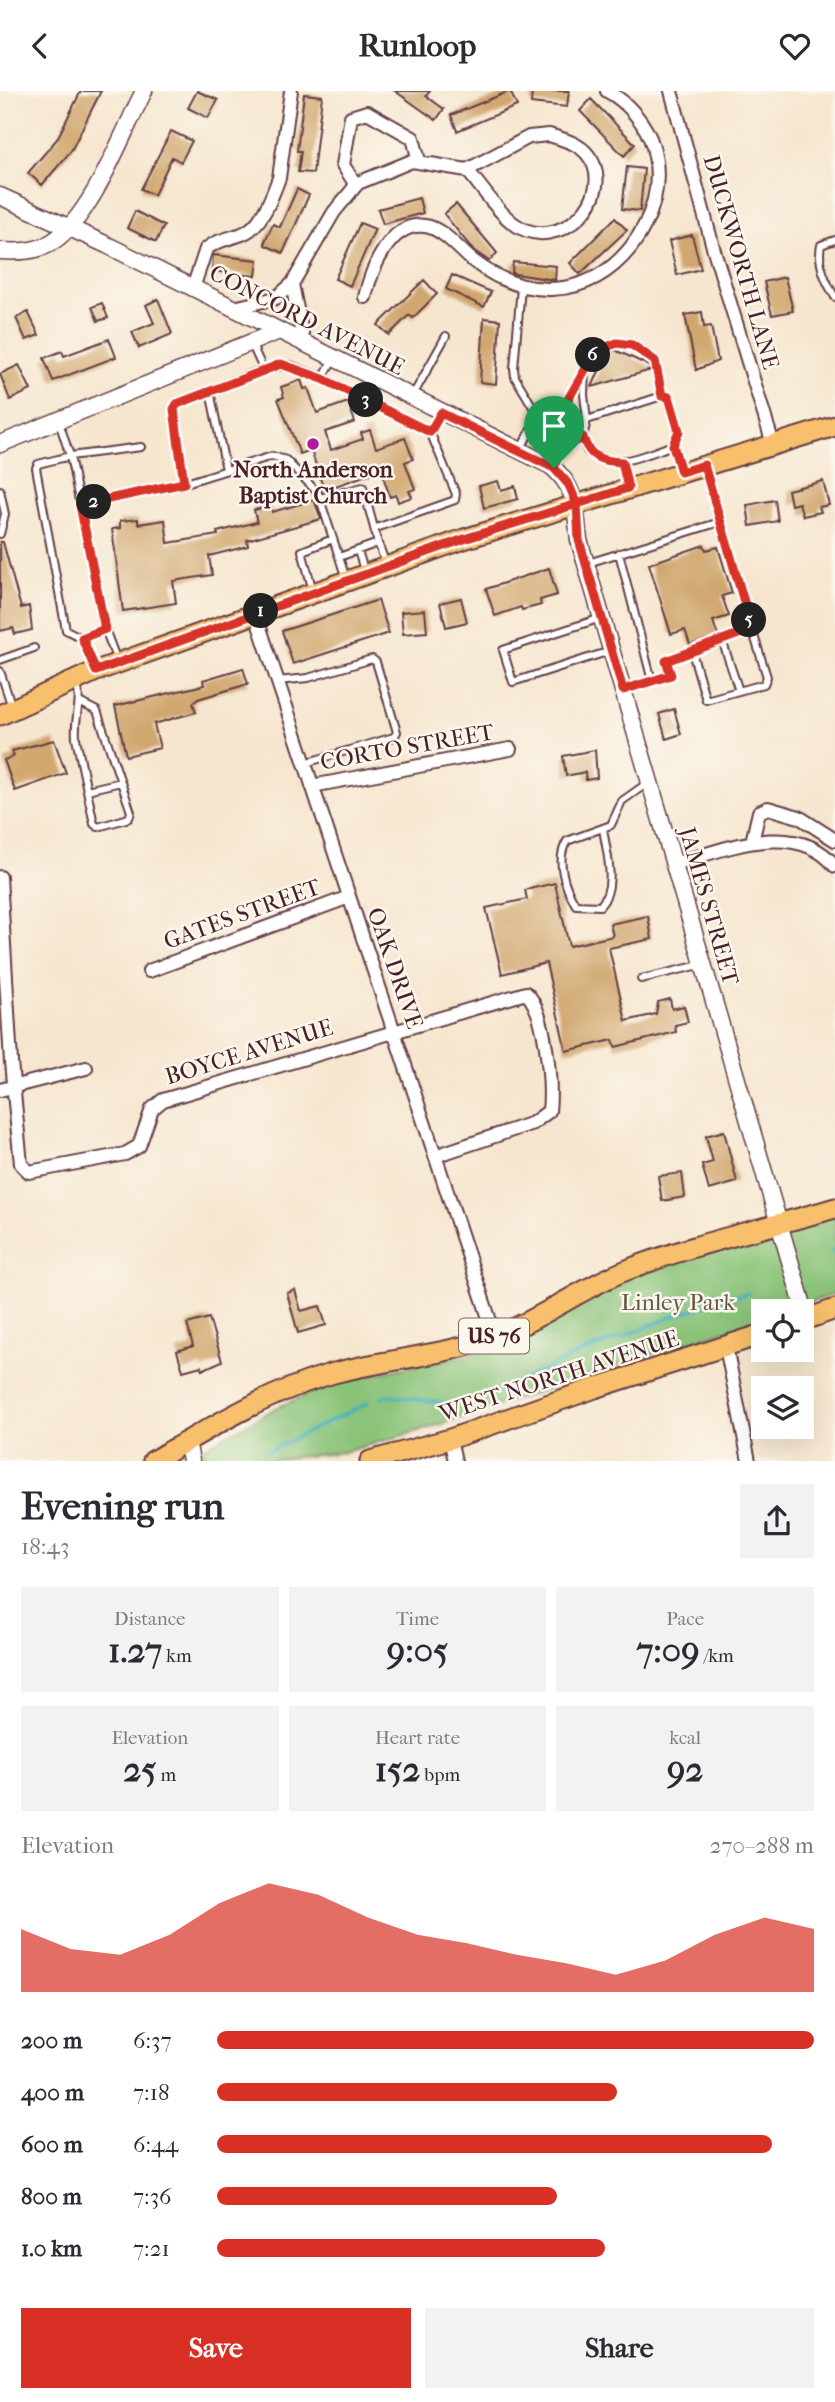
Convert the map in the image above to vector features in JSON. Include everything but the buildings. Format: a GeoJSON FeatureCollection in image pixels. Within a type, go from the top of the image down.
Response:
{"type":"FeatureCollection","features":[{"type":"Feature","properties":{"kind":"main road"},"geometry":{"type":"LineString","coordinates":[[6,712],[96,671],[346,580],[577,504],[835,426]]}},
{"type":"Feature","properties":{"kind":"main road","name":"US 76"},"geometry":{"type":"LineString","coordinates":[[153,1461],[187,1441],[302,1384],[370,1365],[436,1353],[495,1336],[620,1273],[670,1254],[835,1207]]}},
{"type":"Feature","properties":{"kind":"main road"},"geometry":{"type":"LineString","coordinates":[[814,1316],[835,1309]]}},
{"type":"Feature","properties":{"kind":"main road","name":"WEST NORTH AVENUE"},"geometry":{"type":"LineString","coordinates":[[370,1461],[450,1439],[595,1388],[751,1338]]}},
{"type":"Feature","properties":{"kind":"street"},"geometry":{"type":"LineString","coordinates":[[0,251],[23,252],[51,243],[69,227],[86,207],[144,91]]}},
{"type":"Feature","properties":{"kind":"street"},"geometry":{"type":"LineString","coordinates":[[193,288],[206,249],[222,239],[247,232],[263,211],[274,190],[279,178],[291,91]]}},
{"type":"Feature","properties":{"kind":"street"},"geometry":{"type":"LineString","coordinates":[[365,297],[373,268],[390,241],[407,230],[424,225],[439,231],[500,280],[521,287],[551,288],[596,279],[625,254],[642,232],[657,187],[656,157],[650,137],[629,108],[607,91]]}},
{"type":"Feature","properties":{"kind":"street","name":"DUCKWORTH LANE"},"geometry":{"type":"LineString","coordinates":[[671,91],[713,247],[773,444]]}},
{"type":"Feature","properties":{"kind":"street"},"geometry":{"type":"LineString","coordinates":[[356,185],[343,165],[351,117],[367,112],[413,138],[419,161]]}},
{"type":"Feature","properties":{"kind":"street"},"geometry":{"type":"LineString","coordinates":[[234,308],[276,298],[292,284],[334,212],[356,185],[412,160],[467,170],[514,224],[538,233],[568,229],[590,206],[595,177],[588,155],[569,141],[549,135],[529,137],[467,170]]}},
{"type":"Feature","properties":{"kind":"street","name":"CONCORD AVENUE"},"geometry":{"type":"LineString","coordinates":[[0,196],[234,308],[554,468],[569,485],[577,504]]}},
{"type":"Feature","properties":{"kind":"street"},"geometry":{"type":"LineString","coordinates":[[292,284],[304,344]]}},
{"type":"Feature","properties":{"kind":"street"},"geometry":{"type":"LineString","coordinates":[[0,444],[279,331]]}},
{"type":"Feature","properties":{"kind":"street","name":"JAMES STREET"},"geometry":{"type":"LineString","coordinates":[[577,504],[579,540],[798,1299]]}},
{"type":"Feature","properties":{"kind":"street","name":"OAK DRIVE"},"geometry":{"type":"LineString","coordinates":[[255,613],[495,1336]]}},
{"type":"Feature","properties":{"kind":"street","name":"CORTO STREET"},"geometry":{"type":"LineString","coordinates":[[312,786],[510,749]]}},
{"type":"Feature","properties":{"kind":"street"},"geometry":{"type":"LineString","coordinates":[[752,842],[759,812],[768,808],[799,817],[835,840]]}},
{"type":"Feature","properties":{"kind":"street"},"geometry":{"type":"LineString","coordinates":[[673,864],[752,842],[787,840],[813,849],[835,866]]}},
{"type":"Feature","properties":{"kind":"street"},"geometry":{"type":"LineString","coordinates":[[0,877],[13,1085]]}},
{"type":"Feature","properties":{"kind":"street","name":"GATES STREET"},"geometry":{"type":"LineString","coordinates":[[149,971],[349,897]]}},
{"type":"Feature","properties":{"kind":"street"},"geometry":{"type":"LineString","coordinates":[[394,1031],[526,993],[535,1001],[551,1093],[549,1111],[533,1123],[435,1156]]}},
{"type":"Feature","properties":{"kind":"street","name":"BOYCE AVENUE"},"geometry":{"type":"LineString","coordinates":[[13,1085],[21,1164],[29,1172],[51,1170],[125,1154],[139,1146],[152,1109],[163,1100],[394,1031]]}},
{"type":"Feature","properties":{"kind":"street"},"geometry":{"type":"LineString","coordinates":[[0,1090],[86,1068]]}},
{"type":"Feature","properties":{"kind":"street"},"geometry":{"type":"LineString","coordinates":[[726,1347],[749,1461]]}},
{"type":"Feature","properties":{"kind":"street"},"geometry":{"type":"LineString","coordinates":[[450,1439],[455,1461]]}},
{"type":"Feature","properties":{"kind":"street"},"geometry":{"type":"LineString","coordinates":[[187,1441],[191,1461]]}},
{"type":"Feature","properties":{"kind":"lane"},"geometry":{"type":"LineString","coordinates":[[835,240],[821,245],[818,255],[825,279],[835,297]]}},
{"type":"Feature","properties":{"kind":"lane"},"geometry":{"type":"LineString","coordinates":[[519,451],[533,426],[536,412],[531,399],[515,377],[521,287]]}},
{"type":"Feature","properties":{"kind":"lane"},"geometry":{"type":"LineString","coordinates":[[411,398],[446,336]]}},
{"type":"Feature","properties":{"kind":"lane"},"geometry":{"type":"LineString","coordinates":[[251,342],[263,369]]}},
{"type":"Feature","properties":{"kind":"lane"},"geometry":{"type":"LineString","coordinates":[[559,450],[554,442],[556,420],[596,351],[617,343],[632,345],[655,361],[662,396]]}},
{"type":"Feature","properties":{"kind":"lane"},"geometry":{"type":"LineString","coordinates":[[323,379],[333,359]]}},
{"type":"Feature","properties":{"kind":"lane"},"geometry":{"type":"LineString","coordinates":[[184,483],[174,409],[177,404],[263,369],[290,365],[430,432],[456,494],[455,500],[376,528]]}},
{"type":"Feature","properties":{"kind":"lane"},"geometry":{"type":"LineString","coordinates":[[585,368],[587,420],[583,437],[587,451],[602,461],[622,462],[673,445]]}},
{"type":"Feature","properties":{"kind":"lane"},"geometry":{"type":"LineString","coordinates":[[210,391],[226,470]]}},
{"type":"Feature","properties":{"kind":"lane"},"geometry":{"type":"LineString","coordinates":[[587,420],[662,396],[669,397],[679,431],[673,445],[681,472]]}},
{"type":"Feature","properties":{"kind":"lane"},"geometry":{"type":"LineString","coordinates":[[430,432],[441,413]]}},
{"type":"Feature","properties":{"kind":"lane"},"geometry":{"type":"LineString","coordinates":[[58,420],[70,456],[105,629],[117,663]]}},
{"type":"Feature","properties":{"kind":"lane"},"geometry":{"type":"LineString","coordinates":[[554,468],[559,450],[583,437]]}},
{"type":"Feature","properties":{"kind":"lane"},"geometry":{"type":"LineString","coordinates":[[96,671],[82,638],[66,630],[36,468],[38,464],[70,456],[141,447]]}},
{"type":"Feature","properties":{"kind":"lane"},"geometry":{"type":"LineString","coordinates":[[80,505],[184,483],[272,456],[286,460],[320,498],[346,580]]}},
{"type":"Feature","properties":{"kind":"lane"},"geometry":{"type":"LineString","coordinates":[[622,462],[628,488]]}},
{"type":"Feature","properties":{"kind":"lane"},"geometry":{"type":"LineString","coordinates":[[692,652],[706,700],[764,684],[767,677],[704,465]]}},
{"type":"Feature","properties":{"kind":"lane"},"geometry":{"type":"LineString","coordinates":[[320,498],[363,487],[387,566]]}},
{"type":"Feature","properties":{"kind":"lane"},"geometry":{"type":"LineString","coordinates":[[0,490],[5,514],[0,534]]}},
{"type":"Feature","properties":{"kind":"lane"},"geometry":{"type":"LineString","coordinates":[[586,563],[720,522]]}},
{"type":"Feature","properties":{"kind":"lane"},"geometry":{"type":"LineString","coordinates":[[313,592],[302,551],[333,539]]}},
{"type":"Feature","properties":{"kind":"lane"},"geometry":{"type":"LineString","coordinates":[[339,557],[378,543]]}},
{"type":"Feature","properties":{"kind":"lane"},"geometry":{"type":"LineString","coordinates":[[358,551],[366,574]]}},
{"type":"Feature","properties":{"kind":"lane"},"geometry":{"type":"LineString","coordinates":[[619,553],[652,681]]}},
{"type":"Feature","properties":{"kind":"lane"},"geometry":{"type":"LineString","coordinates":[[602,618],[503,650],[513,682],[611,650]]}},
{"type":"Feature","properties":{"kind":"lane"},"geometry":{"type":"LineString","coordinates":[[82,638],[105,629]]}},
{"type":"Feature","properties":{"kind":"lane"},"geometry":{"type":"LineString","coordinates":[[623,690],[671,675],[666,661],[752,629]]}},
{"type":"Feature","properties":{"kind":"lane"},"geometry":{"type":"LineString","coordinates":[[722,640],[739,691]]}},
{"type":"Feature","properties":{"kind":"lane"},"geometry":{"type":"LineString","coordinates":[[0,660],[34,648]]}},
{"type":"Feature","properties":{"kind":"lane"},"geometry":{"type":"LineString","coordinates":[[277,681],[308,678],[372,659],[376,662],[397,732],[394,737],[304,763]]}},
{"type":"Feature","properties":{"kind":"lane"},"geometry":{"type":"LineString","coordinates":[[0,671],[6,712]]}},
{"type":"Feature","properties":{"kind":"lane"},"geometry":{"type":"LineString","coordinates":[[76,679],[81,703],[75,723],[94,824],[98,827],[129,818],[131,812],[97,711],[81,703]]}},
{"type":"Feature","properties":{"kind":"lane"},"geometry":{"type":"LineString","coordinates":[[603,828],[609,869],[606,899],[600,906],[576,905],[568,893],[561,863],[566,841],[611,825],[622,801],[650,781]]}},
{"type":"Feature","properties":{"kind":"lane"},"geometry":{"type":"LineString","coordinates":[[87,790],[121,782]]}},
{"type":"Feature","properties":{"kind":"lane"},"geometry":{"type":"LineString","coordinates":[[641,979],[702,964]]}},
{"type":"Feature","properties":{"kind":"green space","name":"Linley Park"},"geometry":{"type":"Polygon","coordinates":[[[835,1215],[835,1294],[814,1301],[751,1299],[751,1322],[432,1427],[344,1452],[271,1460],[205,1461],[203,1448],[276,1408],[336,1382],[487,1351],[625,1277],[835,1215]]]}},
{"type":"Feature","properties":{"kind":"waterway"},"geometry":{"type":"LineString","coordinates":[[831,1252],[835,1250]]}},
{"type":"Feature","properties":{"kind":"waterway"},"geometry":{"type":"LineString","coordinates":[[382,1398],[388,1395],[450,1404],[481,1399],[574,1356],[687,1311],[748,1293]]}},
{"type":"Feature","properties":{"kind":"waterway"},"geometry":{"type":"LineString","coordinates":[[266,1452],[368,1403]]}},
{"type":"Feature","properties":{"kind":"place","name":"North Anderson Baptist Church"},"geometry":{"type":"Point","coordinates":[313,444]}},
{"type":"Feature","properties":{"kind":"route"},"geometry":{"type":"LineString","coordinates":[[554,468],[557,457],[559,450],[554,442],[556,420],[596,351],[617,343],[632,345],[655,361],[662,396],[669,397],[679,431],[673,445],[681,472],[704,465],[752,629],[666,661],[671,675],[623,690],[579,540],[577,520],[577,504],[628,488],[622,462],[602,461],[587,451],[583,437],[559,450],[554,468],[441,413],[430,432],[323,379],[281,364],[177,404],[174,409],[184,483],[80,505],[105,629],[82,638],[96,671],[464,539],[577,504],[565,478],[554,468]]}}]}
